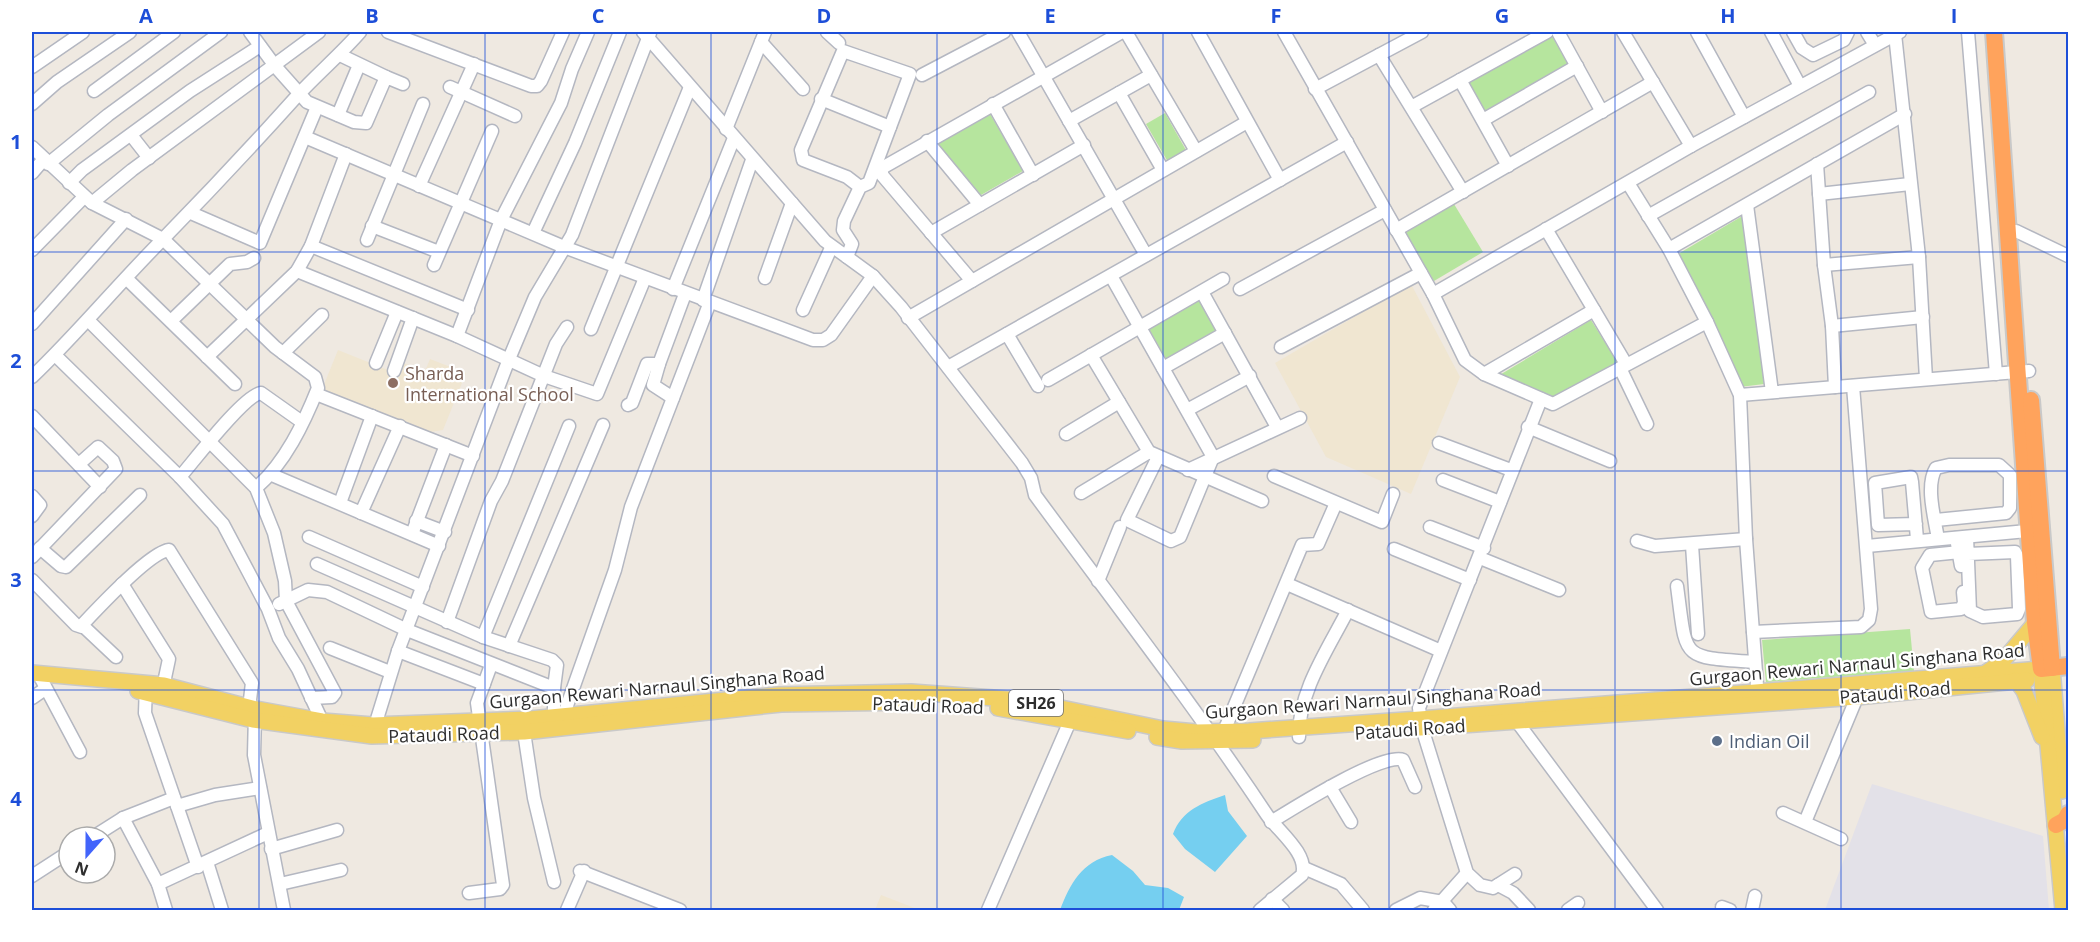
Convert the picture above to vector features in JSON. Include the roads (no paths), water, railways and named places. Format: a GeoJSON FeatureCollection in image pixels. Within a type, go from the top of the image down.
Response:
{"type":"FeatureCollection","features":[{"type":"Feature","properties":{"kind":"highway"},"geometry":{"type":"LineString","coordinates":[[1994,32],[2016,231],[2024,372],[2027,531],[2035,623],[2054,673]]}},
{"type":"Feature","properties":{"kind":"highway"},"geometry":{"type":"LineString","coordinates":[[2003,32],[2003,104],[2024,372],[2054,673]]}},
{"type":"Feature","properties":{"kind":"main road"},"geometry":{"type":"LineString","coordinates":[[1987,672],[2002,661],[2035,623]]}},
{"type":"Feature","properties":{"kind":"main road","name":"Gurgaon Rewari Narnaul Singhana Road"},"geometry":{"type":"LineString","coordinates":[[38,679],[155,689],[253,712],[373,730],[479,727],[559,716],[739,703],[815,692],[911,692],[1022,700],[1072,715],[1217,735],[1299,732],[1517,717],[1758,697],[1987,672],[2054,673]]}},
{"type":"Feature","properties":{"kind":"main road","name":"Pataudi Road"},"geometry":{"type":"LineString","coordinates":[[1758,697],[1857,697],[2016,680],[2054,673]]}},
{"type":"Feature","properties":{"kind":"main road"},"geometry":{"type":"LineString","coordinates":[[2048,750],[2054,673]]}},
{"type":"Feature","properties":{"kind":"main road"},"geometry":{"type":"LineString","coordinates":[[2054,673],[2063,820],[2063,910]]}},
{"type":"Feature","properties":{"kind":"main road"},"geometry":{"type":"LineString","coordinates":[[2016,680],[2024,691],[2048,750],[2068,854]]}},
{"type":"Feature","properties":{"kind":"main road","name":"Pataudi Road"},"geometry":{"type":"LineString","coordinates":[[479,727],[524,732],[739,703]]}},
{"type":"Feature","properties":{"kind":"main road","name":"Pataudi Road"},"geometry":{"type":"LineString","coordinates":[[253,712],[334,733],[373,730]]}},
{"type":"Feature","properties":{"kind":"street"},"geometry":{"type":"LineString","coordinates":[[32,67],[83,32]]}},
{"type":"Feature","properties":{"kind":"street"},"geometry":{"type":"LineString","coordinates":[[32,104],[57,82],[130,32]]}},
{"type":"Feature","properties":{"kind":"street"},"geometry":{"type":"LineString","coordinates":[[94,91],[174,32]]}},
{"type":"Feature","properties":{"kind":"street"},"geometry":{"type":"LineString","coordinates":[[32,173],[221,32]]}},
{"type":"Feature","properties":{"kind":"street"},"geometry":{"type":"LineString","coordinates":[[250,32],[299,94],[317,107],[354,122],[366,123],[386,77]]}},
{"type":"Feature","properties":{"kind":"street"},"geometry":{"type":"LineString","coordinates":[[32,250],[88,200],[319,32]]}},
{"type":"Feature","properties":{"kind":"street"},"geometry":{"type":"LineString","coordinates":[[32,377],[89,321],[163,239],[191,213],[299,94],[340,55],[360,32]]}},
{"type":"Feature","properties":{"kind":"street"},"geometry":{"type":"LineString","coordinates":[[387,32],[531,86],[537,86],[562,34],[549,32]]}},
{"type":"Feature","properties":{"kind":"street"},"geometry":{"type":"LineString","coordinates":[[457,336],[501,220],[554,120],[588,32]]}},
{"type":"Feature","properties":{"kind":"street"},"geometry":{"type":"LineString","coordinates":[[533,233],[575,143],[620,32]]}},
{"type":"Feature","properties":{"kind":"street"},"geometry":{"type":"LineString","coordinates":[[827,32],[839,43]]}},
{"type":"Feature","properties":{"kind":"street"},"geometry":{"type":"LineString","coordinates":[[922,75],[1004,32]]}},
{"type":"Feature","properties":{"kind":"street"},"geometry":{"type":"LineString","coordinates":[[1018,32],[1146,255]]}},
{"type":"Feature","properties":{"kind":"street"},"geometry":{"type":"LineString","coordinates":[[972,281],[881,172],[884,165],[1124,32],[1196,152]]}},
{"type":"Feature","properties":{"kind":"street"},"geometry":{"type":"LineString","coordinates":[[1198,32],[1280,180]]}},
{"type":"Feature","properties":{"kind":"street"},"geometry":{"type":"LineString","coordinates":[[1284,32],[1433,294],[1465,360],[1484,374],[1553,404],[1707,322]]}},
{"type":"Feature","properties":{"kind":"street"},"geometry":{"type":"LineString","coordinates":[[1315,89],[1422,32]]}},
{"type":"Feature","properties":{"kind":"street"},"geometry":{"type":"LineString","coordinates":[[1413,106],[1547,32]]}},
{"type":"Feature","properties":{"kind":"street"},"geometry":{"type":"LineString","coordinates":[[1558,32],[1602,112]]}},
{"type":"Feature","properties":{"kind":"street"},"geometry":{"type":"LineString","coordinates":[[1623,32],[1691,146]]}},
{"type":"Feature","properties":{"kind":"street"},"geometry":{"type":"LineString","coordinates":[[1697,32],[1744,117]]}},
{"type":"Feature","properties":{"kind":"street"},"geometry":{"type":"LineString","coordinates":[[1771,32],[1800,86]]}},
{"type":"Feature","properties":{"kind":"street"},"geometry":{"type":"LineString","coordinates":[[1794,32],[1802,48],[1813,55],[1844,40],[1848,32]]}},
{"type":"Feature","properties":{"kind":"street"},"geometry":{"type":"LineString","coordinates":[[1868,32],[1875,45]]}},
{"type":"Feature","properties":{"kind":"street"},"geometry":{"type":"LineString","coordinates":[[1968,32],[1996,374]]}},
{"type":"Feature","properties":{"kind":"street"},"geometry":{"type":"LineString","coordinates":[[1433,294],[1691,146],[1898,33],[1910,184],[1919,257],[1926,379]]}},
{"type":"Feature","properties":{"kind":"street"},"geometry":{"type":"LineString","coordinates":[[647,34],[752,160],[831,248],[873,276],[948,367],[1022,462],[1035,495],[1217,735],[1271,822],[1300,856],[1304,868],[1298,879],[1260,910]]}},
{"type":"Feature","properties":{"kind":"street"},"geometry":{"type":"LineString","coordinates":[[373,730],[390,672],[509,359],[535,297],[572,235],[647,34]]}},
{"type":"Feature","properties":{"kind":"street"},"geometry":{"type":"LineString","coordinates":[[763,37],[803,89]]}},
{"type":"Feature","properties":{"kind":"street"},"geometry":{"type":"LineString","coordinates":[[673,398],[653,385],[679,291],[763,37]]}},
{"type":"Feature","properties":{"kind":"street"},"geometry":{"type":"LineString","coordinates":[[69,183],[209,78],[260,46]]}},
{"type":"Feature","properties":{"kind":"street"},"geometry":{"type":"LineString","coordinates":[[847,257],[852,244],[843,230],[844,221],[860,187],[869,183],[910,74],[843,51],[821,99],[801,150],[801,156],[847,177],[860,187]]}},
{"type":"Feature","properties":{"kind":"street"},"geometry":{"type":"LineString","coordinates":[[340,55],[403,84]]}},
{"type":"Feature","properties":{"kind":"street"},"geometry":{"type":"LineString","coordinates":[[1379,55],[1413,106],[1463,192]]}},
{"type":"Feature","properties":{"kind":"street"},"geometry":{"type":"LineString","coordinates":[[419,186],[456,90],[474,64]]}},
{"type":"Feature","properties":{"kind":"street"},"geometry":{"type":"LineString","coordinates":[[338,115],[359,65]]}},
{"type":"Feature","properties":{"kind":"street"},"geometry":{"type":"LineString","coordinates":[[1483,120],[1577,66]]}},
{"type":"Feature","properties":{"kind":"street"},"geometry":{"type":"LineString","coordinates":[[1069,121],[1151,75]]}},
{"type":"Feature","properties":{"kind":"street"},"geometry":{"type":"LineString","coordinates":[[1460,80],[1509,166]]}},
{"type":"Feature","properties":{"kind":"street"},"geometry":{"type":"LineString","coordinates":[[1396,230],[1653,82]]}},
{"type":"Feature","properties":{"kind":"street"},"geometry":{"type":"LineString","coordinates":[[591,328],[690,87]]}},
{"type":"Feature","properties":{"kind":"street"},"geometry":{"type":"LineString","coordinates":[[456,90],[515,116]]}},
{"type":"Feature","properties":{"kind":"street"},"geometry":{"type":"LineString","coordinates":[[1648,216],[1869,92]]}},
{"type":"Feature","properties":{"kind":"street"},"geometry":{"type":"LineString","coordinates":[[1119,93],[1163,170]]}},
{"type":"Feature","properties":{"kind":"street"},"geometry":{"type":"LineString","coordinates":[[821,99],[890,127]]}},
{"type":"Feature","properties":{"kind":"street"},"geometry":{"type":"LineString","coordinates":[[367,240],[423,104]]}},
{"type":"Feature","properties":{"kind":"street"},"geometry":{"type":"LineString","coordinates":[[993,104],[1033,175]]}},
{"type":"Feature","properties":{"kind":"street"},"geometry":{"type":"LineString","coordinates":[[191,213],[260,243],[317,107]]}},
{"type":"Feature","properties":{"kind":"street"},"geometry":{"type":"LineString","coordinates":[[1669,249],[1905,114]]}},
{"type":"Feature","properties":{"kind":"street"},"geometry":{"type":"LineString","coordinates":[[908,318],[1247,122]]}},
{"type":"Feature","properties":{"kind":"street"},"geometry":{"type":"LineString","coordinates":[[434,265],[492,131]]}},
{"type":"Feature","properties":{"kind":"street"},"geometry":{"type":"LineString","coordinates":[[130,135],[148,158]]}},
{"type":"Feature","properties":{"kind":"street"},"geometry":{"type":"LineString","coordinates":[[305,137],[564,247],[813,340],[823,340],[831,335],[873,276]]}},
{"type":"Feature","properties":{"kind":"street"},"geometry":{"type":"LineString","coordinates":[[927,141],[980,205]]}},
{"type":"Feature","properties":{"kind":"street"},"geometry":{"type":"LineString","coordinates":[[948,367],[1347,142]]}},
{"type":"Feature","properties":{"kind":"street"},"geometry":{"type":"LineString","coordinates":[[931,233],[1083,145]]}},
{"type":"Feature","properties":{"kind":"street"},"geometry":{"type":"LineString","coordinates":[[32,147],[88,200],[163,239],[284,353],[315,377],[319,384],[302,422],[272,475],[256,488]]}},
{"type":"Feature","properties":{"kind":"street"},"geometry":{"type":"LineString","coordinates":[[207,357],[297,271],[311,246],[346,154]]}},
{"type":"Feature","properties":{"kind":"street"},"geometry":{"type":"LineString","coordinates":[[559,716],[615,570],[631,507],[707,301],[752,160]]}},
{"type":"Feature","properties":{"kind":"street"},"geometry":{"type":"LineString","coordinates":[[1816,164],[1824,265],[1832,326],[1835,387]]}},
{"type":"Feature","properties":{"kind":"street"},"geometry":{"type":"LineString","coordinates":[[1628,183],[1669,249],[1707,322],[1740,395],[1746,539],[1758,697]]}},
{"type":"Feature","properties":{"kind":"street"},"geometry":{"type":"LineString","coordinates":[[1819,194],[1910,184]]}},
{"type":"Feature","properties":{"kind":"street"},"geometry":{"type":"LineString","coordinates":[[765,278],[792,203]]}},
{"type":"Feature","properties":{"kind":"street"},"geometry":{"type":"LineString","coordinates":[[1747,205],[1772,392]]}},
{"type":"Feature","properties":{"kind":"street"},"geometry":{"type":"LineString","coordinates":[[1240,289],[1385,210]]}},
{"type":"Feature","properties":{"kind":"street"},"geometry":{"type":"LineString","coordinates":[[32,324],[126,219]]}},
{"type":"Feature","properties":{"kind":"street"},"geometry":{"type":"LineString","coordinates":[[372,226],[439,252]]}},
{"type":"Feature","properties":{"kind":"street"},"geometry":{"type":"LineString","coordinates":[[1546,230],[1594,310],[1623,366],[1647,424]]}},
{"type":"Feature","properties":{"kind":"street"},"geometry":{"type":"LineString","coordinates":[[2016,231],[2068,256]]}},
{"type":"Feature","properties":{"kind":"street"},"geometry":{"type":"LineString","coordinates":[[311,246],[468,310]]}},
{"type":"Feature","properties":{"kind":"street"},"geometry":{"type":"LineString","coordinates":[[803,310],[831,248]]}},
{"type":"Feature","properties":{"kind":"street"},"geometry":{"type":"LineString","coordinates":[[1824,265],[1919,257]]}},
{"type":"Feature","properties":{"kind":"street"},"geometry":{"type":"LineString","coordinates":[[171,321],[230,264],[247,262],[254,258]]}},
{"type":"Feature","properties":{"kind":"street"},"geometry":{"type":"LineString","coordinates":[[297,271],[457,336],[544,375],[597,394],[645,278]]}},
{"type":"Feature","properties":{"kind":"street"},"geometry":{"type":"LineString","coordinates":[[1281,347],[1420,273]]}},
{"type":"Feature","properties":{"kind":"street"},"geometry":{"type":"LineString","coordinates":[[1112,276],[1213,457]]}},
{"type":"Feature","properties":{"kind":"street"},"geometry":{"type":"LineString","coordinates":[[127,279],[235,384]]}},
{"type":"Feature","properties":{"kind":"street"},"geometry":{"type":"LineString","coordinates":[[1007,334],[1043,383],[1222,279]]}},
{"type":"Feature","properties":{"kind":"street"},"geometry":{"type":"LineString","coordinates":[[1202,292],[1277,427]]}},
{"type":"Feature","properties":{"kind":"street"},"geometry":{"type":"LineString","coordinates":[[1484,374],[1594,310]]}},
{"type":"Feature","properties":{"kind":"street"},"geometry":{"type":"LineString","coordinates":[[376,363],[397,312]]}},
{"type":"Feature","properties":{"kind":"street"},"geometry":{"type":"LineString","coordinates":[[284,353],[322,315]]}},
{"type":"Feature","properties":{"kind":"street"},"geometry":{"type":"LineString","coordinates":[[1832,326],[1923,317]]}},
{"type":"Feature","properties":{"kind":"street"},"geometry":{"type":"LineString","coordinates":[[394,371],[413,318]]}},
{"type":"Feature","properties":{"kind":"street"},"geometry":{"type":"LineString","coordinates":[[89,321],[256,488],[274,533],[285,581],[286,601],[335,693],[332,697],[311,698]]}},
{"type":"Feature","properties":{"kind":"street"},"geometry":{"type":"LineString","coordinates":[[447,622],[491,501],[502,481],[556,344],[567,327]]}},
{"type":"Feature","properties":{"kind":"street"},"geometry":{"type":"LineString","coordinates":[[1163,368],[1225,333]]}},
{"type":"Feature","properties":{"kind":"street"},"geometry":{"type":"LineString","coordinates":[[55,355],[180,477],[223,524],[268,609],[279,638],[322,721]]}},
{"type":"Feature","properties":{"kind":"street"},"geometry":{"type":"LineString","coordinates":[[1091,355],[1153,455],[1262,501]]}},
{"type":"Feature","properties":{"kind":"street"},"geometry":{"type":"LineString","coordinates":[[628,405],[632,403],[647,364],[659,364]]}},
{"type":"Feature","properties":{"kind":"street"},"geometry":{"type":"LineString","coordinates":[[1740,395],[2024,372]]}},
{"type":"Feature","properties":{"kind":"street"},"geometry":{"type":"LineString","coordinates":[[1187,410],[1250,376]]}},
{"type":"Feature","properties":{"kind":"street"},"geometry":{"type":"LineString","coordinates":[[1753,632],[1861,627],[1869,620],[1871,609],[1867,546],[1853,386]]}},
{"type":"Feature","properties":{"kind":"street"},"geometry":{"type":"LineString","coordinates":[[180,477],[243,404],[259,393],[302,422]]}},
{"type":"Feature","properties":{"kind":"street"},"geometry":{"type":"LineString","coordinates":[[316,394],[473,456]]}},
{"type":"Feature","properties":{"kind":"street"},"geometry":{"type":"LineString","coordinates":[[1515,874],[1493,888],[1480,885],[1467,873],[1421,723],[1421,702],[1482,553],[1511,470],[1541,399]]}},
{"type":"Feature","properties":{"kind":"street"},"geometry":{"type":"LineString","coordinates":[[1066,434],[1119,402]]}},
{"type":"Feature","properties":{"kind":"street"},"geometry":{"type":"LineString","coordinates":[[32,416],[100,487]]}},
{"type":"Feature","properties":{"kind":"street"},"geometry":{"type":"LineString","coordinates":[[340,503],[372,416]]}},
{"type":"Feature","properties":{"kind":"street"},"geometry":{"type":"LineString","coordinates":[[1188,471],[1213,457],[1300,418]]}},
{"type":"Feature","properties":{"kind":"street"},"geometry":{"type":"LineString","coordinates":[[509,646],[603,425]]}},
{"type":"Feature","properties":{"kind":"street"},"geometry":{"type":"LineString","coordinates":[[362,513],[400,426]]}},
{"type":"Feature","properties":{"kind":"street"},"geometry":{"type":"LineString","coordinates":[[483,637],[569,426]]}},
{"type":"Feature","properties":{"kind":"street"},"geometry":{"type":"LineString","coordinates":[[1528,427],[1610,461]]}},
{"type":"Feature","properties":{"kind":"street"},"geometry":{"type":"LineString","coordinates":[[1439,442],[1511,470]]}},
{"type":"Feature","properties":{"kind":"street"},"geometry":{"type":"LineString","coordinates":[[412,534],[446,445]]}},
{"type":"Feature","properties":{"kind":"street"},"geometry":{"type":"LineString","coordinates":[[79,464],[98,447],[113,461],[116,470],[36,552],[61,566],[66,567],[140,495]]}},
{"type":"Feature","properties":{"kind":"street"},"geometry":{"type":"LineString","coordinates":[[1153,455],[1127,520],[1172,541],[1180,537],[1213,457]]}},
{"type":"Feature","properties":{"kind":"street"},"geometry":{"type":"LineString","coordinates":[[1081,493],[1153,455]]}},
{"type":"Feature","properties":{"kind":"street"},"geometry":{"type":"LineString","coordinates":[[1935,520],[2006,513],[2010,508],[2010,475],[1999,465],[1949,465],[1936,468],[1931,481],[1935,520],[1938,539]]}},
{"type":"Feature","properties":{"kind":"street"},"geometry":{"type":"LineString","coordinates":[[272,475],[439,546]]}},
{"type":"Feature","properties":{"kind":"street"},"geometry":{"type":"LineString","coordinates":[[1274,476],[1382,522],[1394,494]]}},
{"type":"Feature","properties":{"kind":"street"},"geometry":{"type":"LineString","coordinates":[[1916,524],[1878,525],[1875,483],[1911,477],[1916,524],[1917,539]]}},
{"type":"Feature","properties":{"kind":"street"},"geometry":{"type":"LineString","coordinates":[[1443,480],[1500,502]]}},
{"type":"Feature","properties":{"kind":"street"},"geometry":{"type":"LineString","coordinates":[[32,496],[40,505],[32,516]]}},
{"type":"Feature","properties":{"kind":"street"},"geometry":{"type":"LineString","coordinates":[[1217,735],[1287,584],[1302,545],[1318,544],[1336,503]]}},
{"type":"Feature","properties":{"kind":"street"},"geometry":{"type":"LineString","coordinates":[[416,521],[445,532]]}},
{"type":"Feature","properties":{"kind":"street"},"geometry":{"type":"LineString","coordinates":[[1098,581],[1120,527]]}},
{"type":"Feature","properties":{"kind":"street"},"geometry":{"type":"LineString","coordinates":[[1430,527],[1559,590]]}},
{"type":"Feature","properties":{"kind":"street"},"geometry":{"type":"LineString","coordinates":[[1867,546],[1917,539],[1961,538],[2027,531]]}},
{"type":"Feature","properties":{"kind":"street"},"geometry":{"type":"LineString","coordinates":[[309,537],[423,587]]}},
{"type":"Feature","properties":{"kind":"street"},"geometry":{"type":"LineString","coordinates":[[1961,538],[1964,553],[1970,611],[1983,617],[2017,614],[2017,556],[2015,552],[1964,553],[1930,555],[1923,564],[1930,612],[1963,607],[1964,553]]}},
{"type":"Feature","properties":{"kind":"street"},"geometry":{"type":"LineString","coordinates":[[1637,541],[1655,546],[1692,545],[1746,539]]}},
{"type":"Feature","properties":{"kind":"street"},"geometry":{"type":"LineString","coordinates":[[1692,545],[1698,634]]}},
{"type":"Feature","properties":{"kind":"street"},"geometry":{"type":"LineString","coordinates":[[1394,549],[1470,580]]}},
{"type":"Feature","properties":{"kind":"street"},"geometry":{"type":"LineString","coordinates":[[82,627],[122,584],[158,554],[166,550],[172,552],[252,683],[254,755],[285,910]]}},
{"type":"Feature","properties":{"kind":"street"},"geometry":{"type":"LineString","coordinates":[[317,564],[483,637],[555,662],[557,668],[554,688],[559,716]]}},
{"type":"Feature","properties":{"kind":"street"},"geometry":{"type":"LineString","coordinates":[[32,580],[76,625],[82,627],[116,657]]}},
{"type":"Feature","properties":{"kind":"street"},"geometry":{"type":"LineString","coordinates":[[122,584],[168,656],[145,713],[176,802],[222,910]]}},
{"type":"Feature","properties":{"kind":"street"},"geometry":{"type":"LineString","coordinates":[[1287,584],[1441,651]]}},
{"type":"Feature","properties":{"kind":"street"},"geometry":{"type":"LineString","coordinates":[[1677,586],[1683,635],[1696,655],[1704,659],[1755,662]]}},
{"type":"Feature","properties":{"kind":"street"},"geometry":{"type":"LineString","coordinates":[[268,609],[309,590],[319,590],[407,630],[554,688]]}},
{"type":"Feature","properties":{"kind":"street"},"geometry":{"type":"LineString","coordinates":[[1299,732],[1302,708],[1318,669],[1348,609]]}},
{"type":"Feature","properties":{"kind":"street"},"geometry":{"type":"LineString","coordinates":[[330,648],[390,672]]}},
{"type":"Feature","properties":{"kind":"street"},"geometry":{"type":"LineString","coordinates":[[398,651],[484,684]]}},
{"type":"Feature","properties":{"kind":"street"},"geometry":{"type":"LineString","coordinates":[[469,893],[500,889],[503,885],[477,703],[491,665]]}},
{"type":"Feature","properties":{"kind":"street"},"geometry":{"type":"LineString","coordinates":[[32,698],[38,679]]}},
{"type":"Feature","properties":{"kind":"street"},"geometry":{"type":"LineString","coordinates":[[38,679],[80,752]]}},
{"type":"Feature","properties":{"kind":"street"},"geometry":{"type":"LineString","coordinates":[[1805,822],[1857,697]]}},
{"type":"Feature","properties":{"kind":"street"},"geometry":{"type":"LineString","coordinates":[[988,910],[1072,715]]}},
{"type":"Feature","properties":{"kind":"street"},"geometry":{"type":"LineString","coordinates":[[1517,717],[1658,910]]}},
{"type":"Feature","properties":{"kind":"street"},"geometry":{"type":"LineString","coordinates":[[524,732],[534,798],[554,882]]}},
{"type":"Feature","properties":{"kind":"street"},"geometry":{"type":"LineString","coordinates":[[1271,822],[1330,787],[1390,758],[1403,760],[1415,787]]}},
{"type":"Feature","properties":{"kind":"street"},"geometry":{"type":"LineString","coordinates":[[1330,787],[1351,822]]}},
{"type":"Feature","properties":{"kind":"street"},"geometry":{"type":"LineString","coordinates":[[112,825],[123,818],[176,802],[260,788]]}},
{"type":"Feature","properties":{"kind":"street"},"geometry":{"type":"LineString","coordinates":[[1783,813],[1842,839]]}},
{"type":"Feature","properties":{"kind":"street"},"geometry":{"type":"LineString","coordinates":[[123,818],[158,884],[166,910]]}},
{"type":"Feature","properties":{"kind":"street"},"geometry":{"type":"LineString","coordinates":[[271,849],[337,830]]}},
{"type":"Feature","properties":{"kind":"street"},"geometry":{"type":"LineString","coordinates":[[158,884],[268,833]]}},
{"type":"Feature","properties":{"kind":"street"},"geometry":{"type":"LineString","coordinates":[[32,876],[57,860]]}},
{"type":"Feature","properties":{"kind":"street"},"geometry":{"type":"LineString","coordinates":[[1304,868],[1341,884],[1364,910]]}},
{"type":"Feature","properties":{"kind":"street"},"geometry":{"type":"LineString","coordinates":[[280,884],[341,870]]}},
{"type":"Feature","properties":{"kind":"street"},"geometry":{"type":"LineString","coordinates":[[567,910],[582,871],[680,910]]}},
{"type":"Feature","properties":{"kind":"street"},"geometry":{"type":"LineString","coordinates":[[1396,910],[1420,898],[1442,908],[1467,873]]}},
{"type":"Feature","properties":{"kind":"street"},"geometry":{"type":"LineString","coordinates":[[1498,885],[1513,893],[1528,910]]}},
{"type":"Feature","properties":{"kind":"street"},"geometry":{"type":"LineString","coordinates":[[1752,910],[1755,896]]}},
{"type":"Feature","properties":{"kind":"street"},"geometry":{"type":"LineString","coordinates":[[1272,899],[1283,910]]}},
{"type":"Feature","properties":{"kind":"water"},"geometry":{"type":"Polygon","coordinates":[[[1225,795],[1228,811],[1247,836],[1215,872],[1185,849],[1173,834],[1187,813],[1225,795]]]}},
{"type":"Feature","properties":{"kind":"water"},"geometry":{"type":"Polygon","coordinates":[[[1112,855],[1133,871],[1145,885],[1168,888],[1184,897],[1179,910],[1060,910],[1078,875],[1093,862],[1112,855]]]}},
{"type":"Feature","properties":{"kind":"place","name":"Sharda International School"},"geometry":{"type":"Point","coordinates":[393,383]}},
{"type":"Feature","properties":{"kind":"place","name":"Indian Oil"},"geometry":{"type":"Point","coordinates":[1717,741]}}]}
